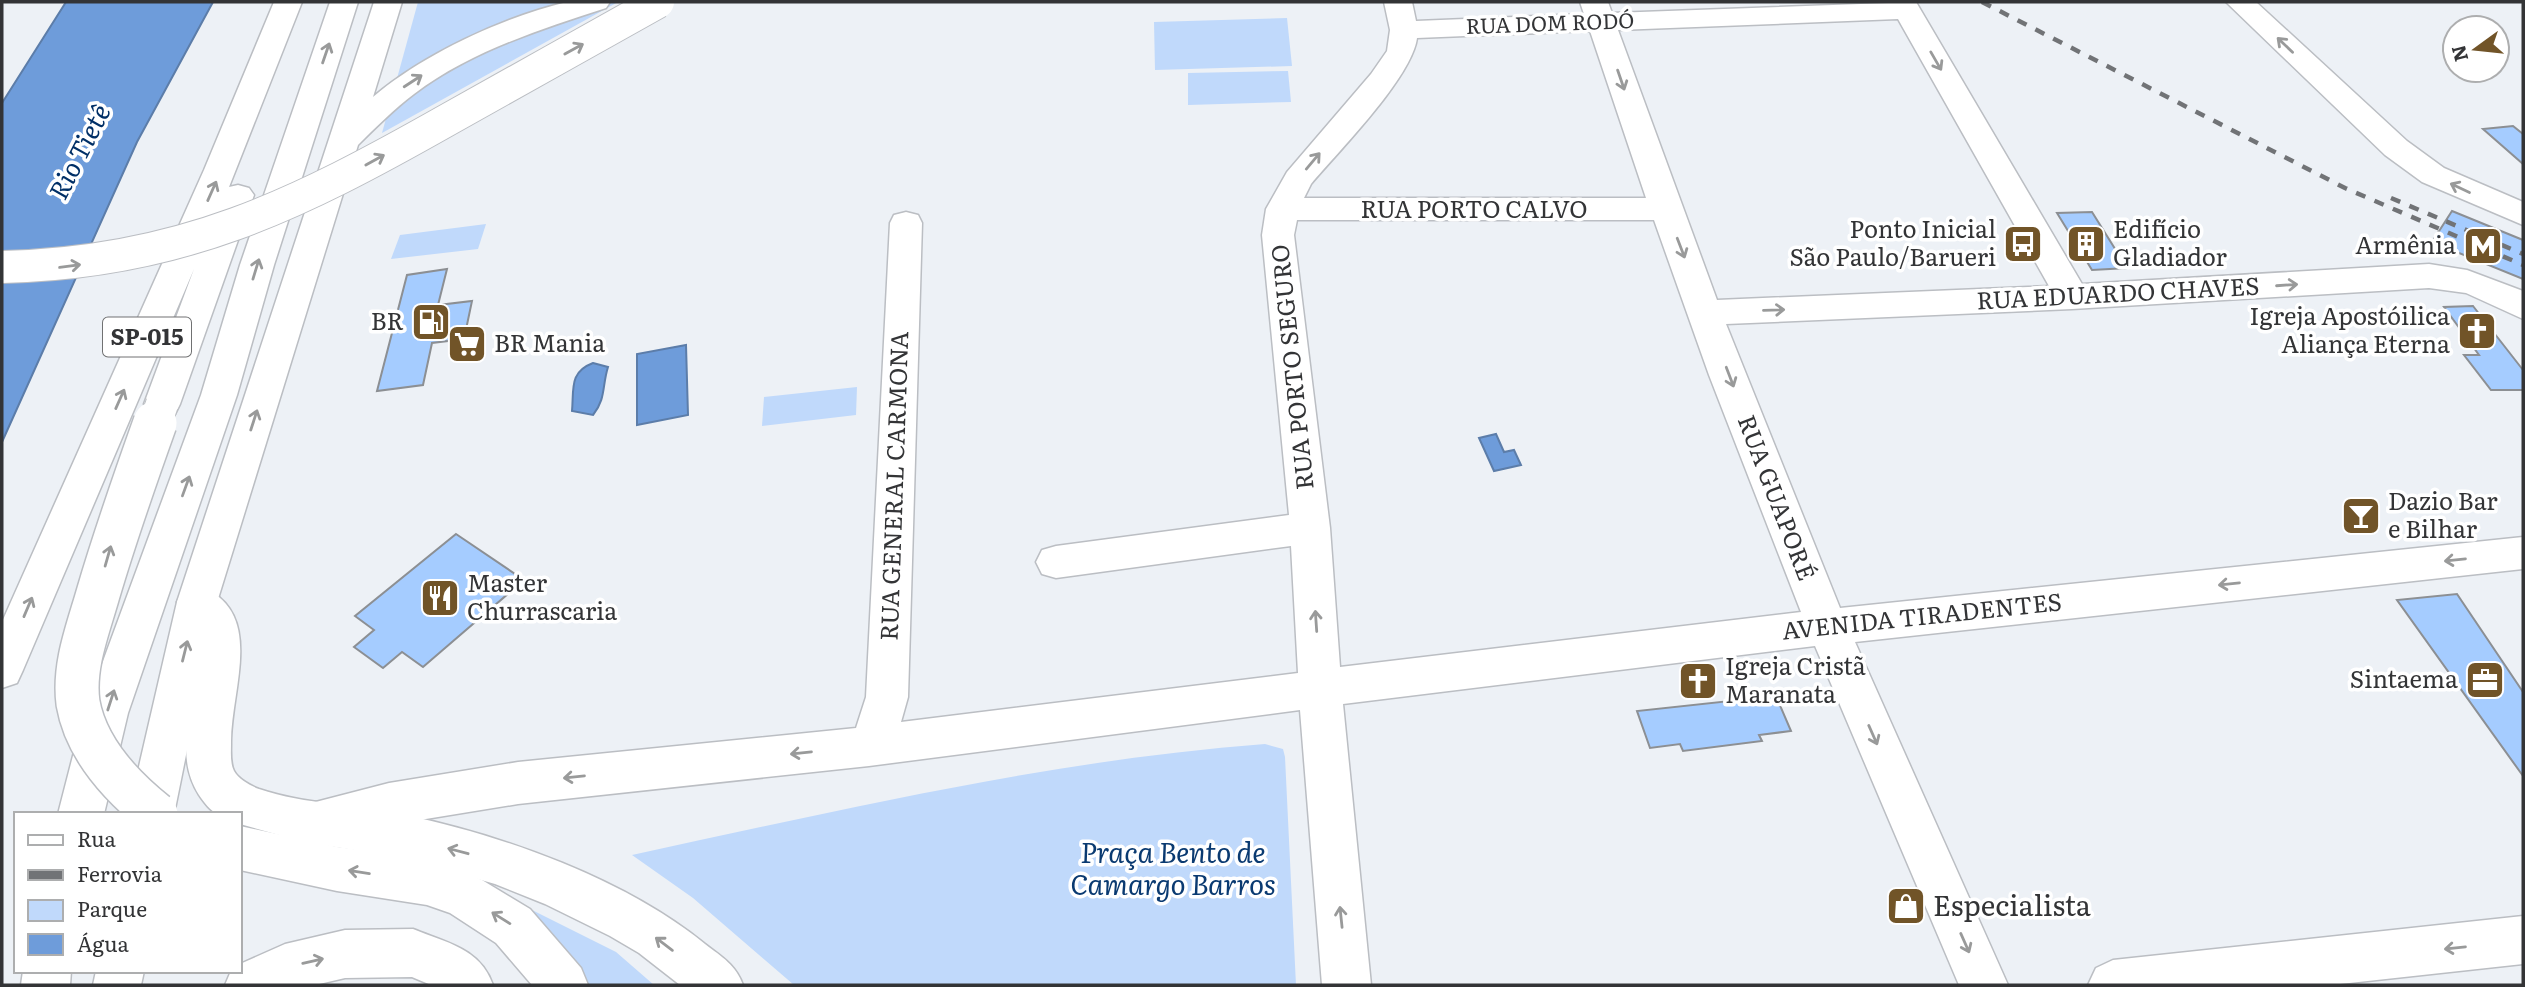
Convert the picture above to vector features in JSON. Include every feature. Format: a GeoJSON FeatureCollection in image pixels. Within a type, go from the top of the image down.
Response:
{"type":"FeatureCollection","features":[{"type":"Feature","properties":{"kind":"main road","name":"SP-015"},"geometry":{"type":"LineString","coordinates":[[2,670],[221,170],[288,2]]}},
{"type":"Feature","properties":{"kind":"main road"},"geometry":{"type":"LineString","coordinates":[[152,812],[112,771],[86,729],[77,686],[89,624],[114,536],[304,2]]}},
{"type":"Feature","properties":{"kind":"main road"},"geometry":{"type":"LineString","coordinates":[[81,812],[106,713],[219,395],[257,265],[344,2]]}},
{"type":"Feature","properties":{"kind":"main road"},"geometry":{"type":"LineString","coordinates":[[154,812],[198,602],[388,2]]}},
{"type":"Feature","properties":{"kind":"main road"},"geometry":{"type":"LineString","coordinates":[[343,141],[405,86],[435,67],[531,24],[596,2]]}},
{"type":"Feature","properties":{"kind":"main road"},"geometry":{"type":"LineString","coordinates":[[2,267],[53,268],[123,258],[201,237],[266,213],[338,181],[657,2]]}},
{"type":"Feature","properties":{"kind":"main road"},"geometry":{"type":"LineString","coordinates":[[2240,2],[2396,148],[2433,175],[2523,214]]}},
{"type":"Feature","properties":{"kind":"main road"},"geometry":{"type":"LineString","coordinates":[[1904,6],[2072,297]]}},
{"type":"Feature","properties":{"kind":"main road","name":"RUA DOM RODÓ"},"geometry":{"type":"LineString","coordinates":[[1401,16],[1904,6]]}},
{"type":"Feature","properties":{"kind":"main road","name":"RUA GUAPORÉ"},"geometry":{"type":"LineString","coordinates":[[1597,12],[1666,209],[1828,627],[1984,985]]}},
{"type":"Feature","properties":{"kind":"main road","name":"RUA PORTO SEGURO"},"geometry":{"type":"LineString","coordinates":[[1321,690],[1310,528],[1278,235],[1282,209],[1298,179],[1401,51],[1401,16]]}},
{"type":"Feature","properties":{"kind":"main road","name":"RUA PORTO CALVO"},"geometry":{"type":"LineString","coordinates":[[1282,209],[1666,209]]}},
{"type":"Feature","properties":{"kind":"main road","name":"RUA GENERAL CARMONA"},"geometry":{"type":"LineString","coordinates":[[869,746],[878,728],[887,696],[906,223]]}},
{"type":"Feature","properties":{"kind":"main road","name":"RUA EDUARDO CHAVES"},"geometry":{"type":"LineString","coordinates":[[1706,313],[2072,297],[2429,276],[2476,283],[2523,307]]}},
{"type":"Feature","properties":{"kind":"main road"},"geometry":{"type":"LineString","coordinates":[[1056,562],[1310,528]]}},
{"type":"Feature","properties":{"kind":"main road","name":"AVENIDA TIRADENTES"},"geometry":{"type":"LineString","coordinates":[[1321,690],[1676,643],[2523,552]]}},
{"type":"Feature","properties":{"kind":"main road"},"geometry":{"type":"LineString","coordinates":[[198,602],[213,616],[219,631],[220,651],[209,736],[210,771],[221,790],[245,804],[286,818],[398,835],[475,855],[526,874],[649,932],[719,985]]}},
{"type":"Feature","properties":{"kind":"main road"},"geometry":{"type":"LineString","coordinates":[[317,821],[389,804],[517,783],[869,746],[1321,690],[1347,985]]}},
{"type":"Feature","properties":{"kind":"main road"},"geometry":{"type":"LineString","coordinates":[[242,848],[337,869],[427,882],[465,896],[513,926],[548,975]]}},
{"type":"Feature","properties":{"kind":"main road"},"geometry":{"type":"LineString","coordinates":[[2113,985],[2523,940]]}},
{"type":"Feature","properties":{"kind":"main road"},"geometry":{"type":"LineString","coordinates":[[250,985],[285,968],[345,954],[413,953],[457,972],[468,985]]}},
{"type":"Feature","properties":{"kind":"green space"},"geometry":{"type":"Polygon","coordinates":[[[418,2],[618,2],[382,133],[418,2]]]}},
{"type":"Feature","properties":{"kind":"green space"},"geometry":{"type":"Polygon","coordinates":[[[1287,18],[1292,66],[1155,70],[1154,22],[1287,18]]]}},
{"type":"Feature","properties":{"kind":"green space"},"geometry":{"type":"Polygon","coordinates":[[[1288,71],[1291,102],[1188,105],[1188,73],[1288,71]]]}},
{"type":"Feature","properties":{"kind":"green space"},"geometry":{"type":"Polygon","coordinates":[[[486,224],[478,249],[391,259],[400,235],[486,224]]]}},
{"type":"Feature","properties":{"kind":"green space"},"geometry":{"type":"Polygon","coordinates":[[[857,387],[856,415],[762,426],[764,397],[857,387]]]}},
{"type":"Feature","properties":{"kind":"green space","name":"Praça Bento de Camargo Barros"},"geometry":{"type":"Polygon","coordinates":[[[1265,744],[1283,749],[1285,757],[1296,985],[794,985],[693,898],[632,855],[868,804],[1026,774],[1265,744]]]}},
{"type":"Feature","properties":{"kind":"green space"},"geometry":{"type":"Polygon","coordinates":[[[518,903],[616,952],[654,985],[583,985],[564,953],[518,903]]]}},
{"type":"Feature","properties":{"kind":"water","name":"Rio Tietê"},"geometry":{"type":"Polygon","coordinates":[[[66,2],[213,2],[137,142],[2,442],[2,103],[66,2]]]}},
{"type":"Feature","properties":{"kind":"water"},"geometry":{"type":"Polygon","coordinates":[[[686,345],[688,415],[637,425],[637,354],[686,345]]]}},
{"type":"Feature","properties":{"kind":"water"},"geometry":{"type":"Polygon","coordinates":[[[593,363],[608,367],[600,403],[593,415],[572,411],[576,376],[593,363]]]}},
{"type":"Feature","properties":{"kind":"water"},"geometry":{"type":"Polygon","coordinates":[[[1496,434],[1504,452],[1514,450],[1521,465],[1494,471],[1479,438],[1496,434]]]}},
{"type":"Feature","properties":{"kind":"building"},"geometry":{"type":"Polygon","coordinates":[[[2513,126],[2523,134],[2523,164],[2483,129],[2513,126]]]}},
{"type":"Feature","properties":{"kind":"building","name":"Armênia"},"geometry":{"type":"Polygon","coordinates":[[[2452,211],[2523,240],[2523,279],[2432,242],[2452,211]]]}},
{"type":"Feature","properties":{"kind":"building","name":"Edifício Gladiador"},"geometry":{"type":"Polygon","coordinates":[[[2092,212],[2127,268],[2092,270],[2057,213],[2092,212]]]}},
{"type":"Feature","properties":{"kind":"building","name":"BR"},"geometry":{"type":"Polygon","coordinates":[[[447,269],[438,305],[472,301],[464,339],[432,343],[423,385],[377,391],[407,275],[447,269]]]}},
{"type":"Feature","properties":{"kind":"building","name":"Igreja Apostóilica Aliança Eterna"},"geometry":{"type":"Polygon","coordinates":[[[2473,306],[2523,370],[2523,390],[2491,390],[2464,355],[2479,355],[2444,307],[2473,306]]]}},
{"type":"Feature","properties":{"kind":"building","name":"Master Churrascaria"},"geometry":{"type":"Polygon","coordinates":[[[456,534],[524,580],[423,667],[402,652],[383,668],[354,647],[374,630],[355,616],[456,534]]]}},
{"type":"Feature","properties":{"kind":"building","name":"Sintaema"},"geometry":{"type":"Polygon","coordinates":[[[2457,594],[2523,692],[2523,776],[2397,600],[2457,594]]]}},
{"type":"Feature","properties":{"kind":"building"},"geometry":{"type":"Polygon","coordinates":[[[1776,696],[1791,731],[1759,735],[1762,741],[1683,751],[1680,744],[1650,748],[1637,711],[1776,696]]]}},
{"type":"Feature","properties":{"kind":"railway"},"geometry":{"type":"LineString","coordinates":[[1982,2],[2345,188],[2523,265]]}},
{"type":"Feature","properties":{"kind":"railway"},"geometry":{"type":"LineString","coordinates":[[2391,198],[2523,254]]}},
{"type":"Feature","properties":{"kind":"place","name":"Ponto Inicial São Paulo/Barueri"},"geometry":{"type":"Point","coordinates":[2023,244]}},
{"type":"Feature","properties":{"kind":"place","name":"Edifício Gladiador"},"geometry":{"type":"Point","coordinates":[2086,244]}},
{"type":"Feature","properties":{"kind":"place","name":"Armênia"},"geometry":{"type":"Point","coordinates":[2483,246]}},
{"type":"Feature","properties":{"kind":"place","name":"BR"},"geometry":{"type":"Point","coordinates":[431,322]}},
{"type":"Feature","properties":{"kind":"place","name":"Igreja Apostóilica Aliança Eterna"},"geometry":{"type":"Point","coordinates":[2477,331]}},
{"type":"Feature","properties":{"kind":"place","name":"BR Mania"},"geometry":{"type":"Point","coordinates":[467,344]}},
{"type":"Feature","properties":{"kind":"place","name":"Dazio Bar e Bilhar"},"geometry":{"type":"Point","coordinates":[2361,516]}},
{"type":"Feature","properties":{"kind":"place","name":"Master Churrascaria"},"geometry":{"type":"Point","coordinates":[440,598]}},
{"type":"Feature","properties":{"kind":"place","name":"Sintaema"},"geometry":{"type":"Point","coordinates":[2485,680]}},
{"type":"Feature","properties":{"kind":"place","name":"Igreja Cristã Maranata"},"geometry":{"type":"Point","coordinates":[1698,681]}},
{"type":"Feature","properties":{"kind":"place","name":"Especialista"},"geometry":{"type":"Point","coordinates":[1906,906]}}]}
